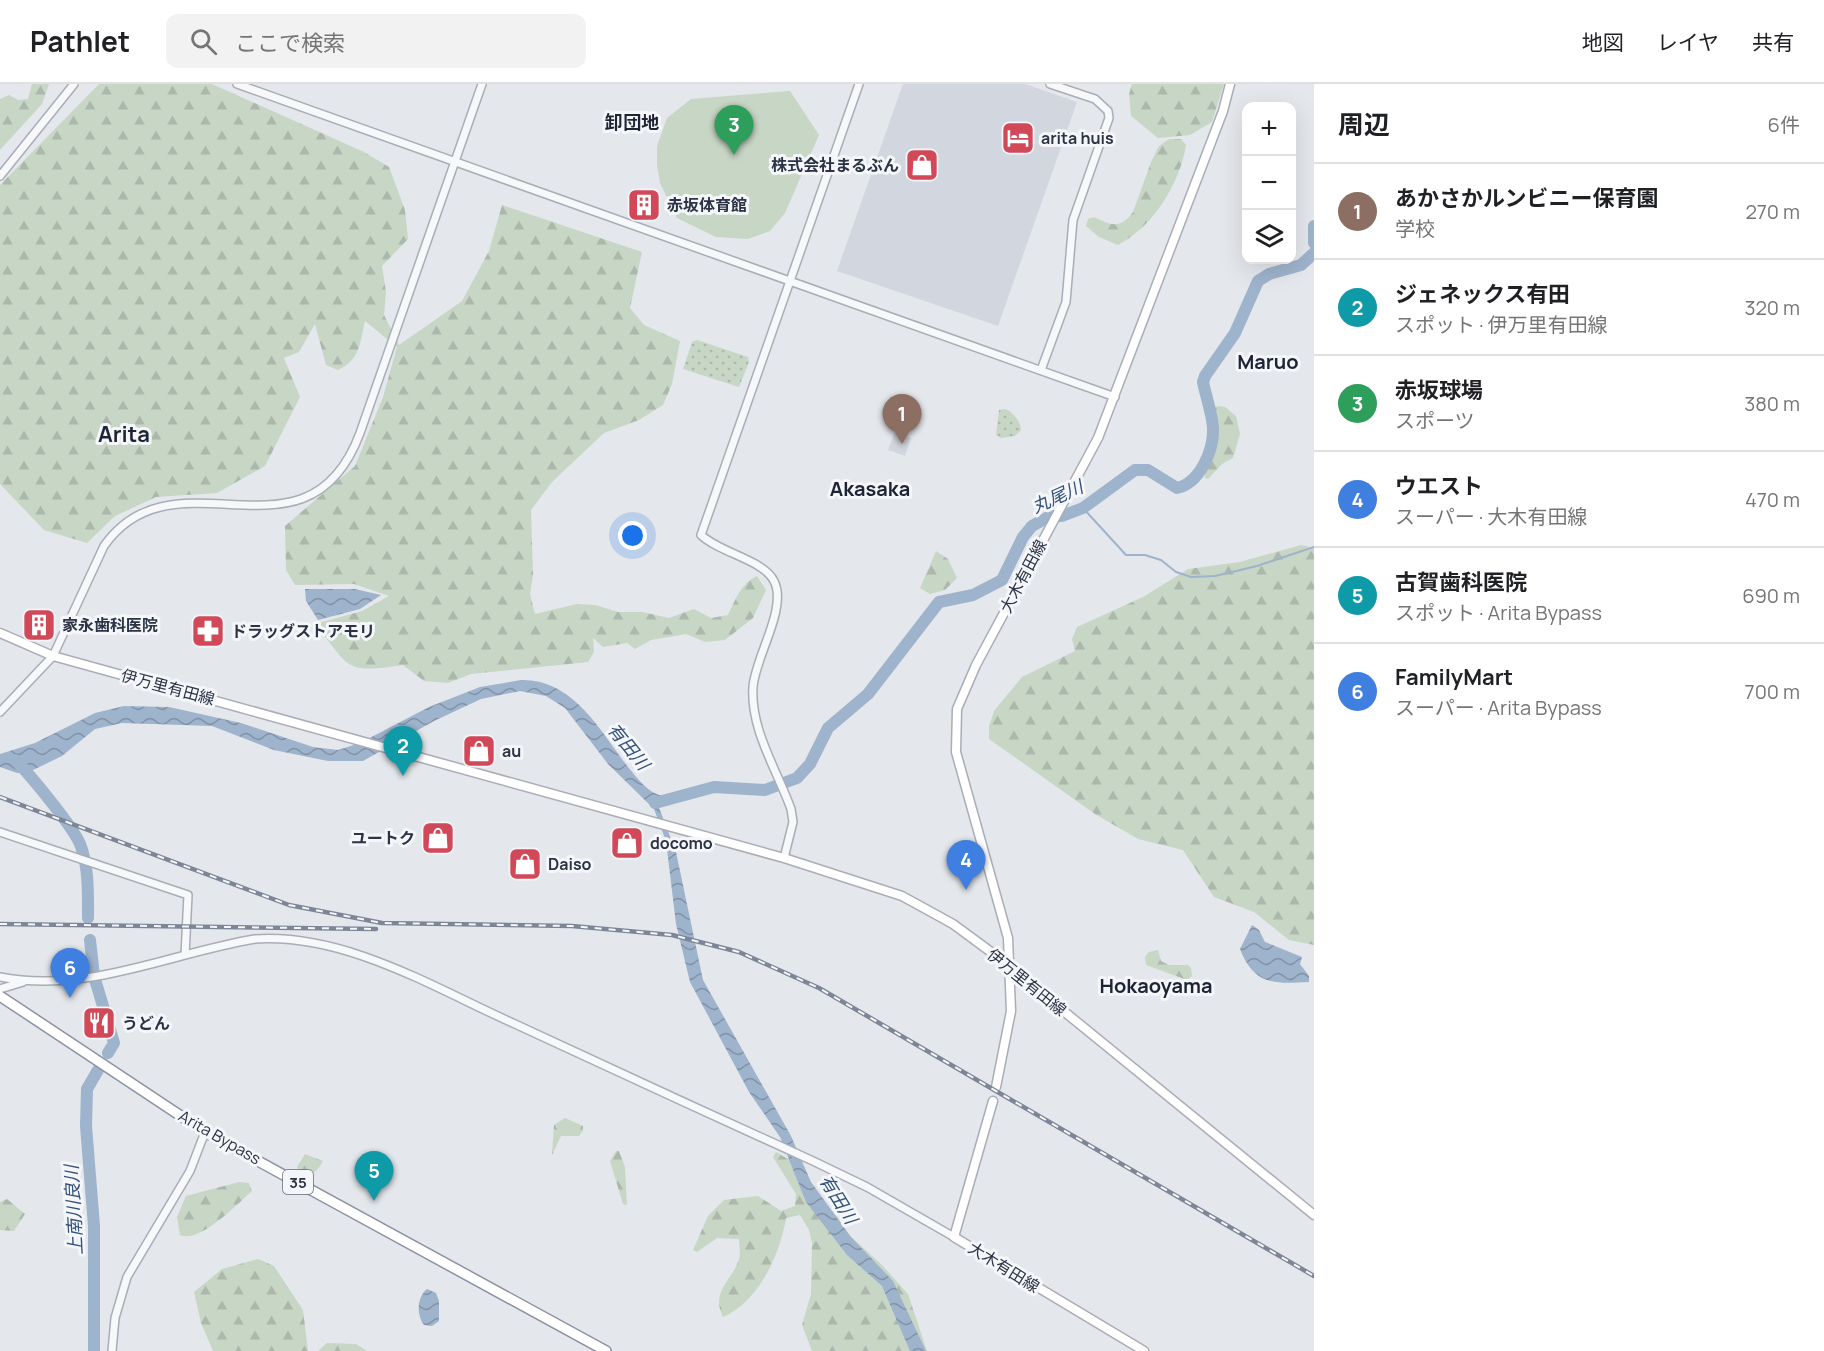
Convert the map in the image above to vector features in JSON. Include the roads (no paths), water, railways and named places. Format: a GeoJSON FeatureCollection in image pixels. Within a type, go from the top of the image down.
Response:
{"type":"FeatureCollection","features":[{"type":"Feature","properties":{"kind":"highway","name":"Arita Bypass"},"geometry":{"type":"LineString","coordinates":[[0,996],[205,1132],[606,1351]]}},
{"type":"Feature","properties":{"kind":"main road","name":"大木有田線"},"geometry":{"type":"LineString","coordinates":[[996,1087],[1011,1011],[1008,938],[956,752],[957,709],[975,665],[1098,438],[1223,111],[1230,84]]}},
{"type":"Feature","properties":{"kind":"main road","name":"伊万里有田線"},"geometry":{"type":"LineString","coordinates":[[0,633],[53,656],[784,858],[902,896],[953,924],[1009,967],[1314,1215]]}},
{"type":"Feature","properties":{"kind":"main road","name":"大木有田線"},"geometry":{"type":"LineString","coordinates":[[993,1101],[954,1237],[1144,1351]]}},
{"type":"Feature","properties":{"kind":"street"},"geometry":{"type":"LineString","coordinates":[[0,176],[74,84]]}},
{"type":"Feature","properties":{"kind":"street"},"geometry":{"type":"LineString","coordinates":[[237,84],[1115,397]]}},
{"type":"Feature","properties":{"kind":"street"},"geometry":{"type":"LineString","coordinates":[[0,712],[53,656],[104,546],[114,531],[129,518],[165,504],[289,503],[321,490],[341,472],[351,457],[360,433],[482,84]]}},
{"type":"Feature","properties":{"kind":"street"},"geometry":{"type":"LineString","coordinates":[[784,858],[793,822],[755,718],[753,701],[755,678],[774,614],[778,590],[765,569],[713,545],[701,535],[859,84]]}},
{"type":"Feature","properties":{"kind":"street"},"geometry":{"type":"LineString","coordinates":[[1041,370],[1066,302],[1073,220],[1109,118],[1108,111],[1095,99],[1050,84]]}},
{"type":"Feature","properties":{"kind":"street"},"geometry":{"type":"LineString","coordinates":[[0,832],[188,895],[185,955]]}},
{"type":"Feature","properties":{"kind":"street"},"geometry":{"type":"LineString","coordinates":[[0,977],[24,981],[86,980],[255,939],[281,937],[326,943],[424,983],[813,1161],[867,1187],[954,1237]]}},
{"type":"Feature","properties":{"kind":"street"},"geometry":{"type":"LineString","coordinates":[[0,989],[24,981]]}},
{"type":"Feature","properties":{"kind":"street"},"geometry":{"type":"LineString","coordinates":[[112,1351],[118,1304],[127,1277],[190,1171],[205,1132]]}},
{"type":"Feature","properties":{"kind":"water"},"geometry":{"type":"Polygon","coordinates":[[[305,589],[355,589],[381,595],[360,609],[318,620],[306,601],[305,589]]]}},
{"type":"Feature","properties":{"kind":"water","name":"有田川"},"geometry":{"type":"Polygon","coordinates":[[[521,680],[539,682],[556,688],[570,697],[596,723],[640,781],[648,789],[663,796],[658,805],[676,852],[703,980],[791,1136],[811,1182],[851,1237],[893,1281],[926,1351],[910,1351],[882,1286],[847,1255],[806,1202],[780,1137],[749,1092],[690,982],[676,924],[666,841],[654,809],[608,764],[565,708],[546,696],[520,691],[481,699],[434,721],[363,761],[328,761],[274,750],[212,726],[122,723],[95,729],[62,756],[31,771],[17,773],[0,767],[0,754],[35,743],[95,713],[124,706],[169,707],[241,723],[313,747],[338,750],[360,743],[429,707],[480,687],[521,680]]]}},
{"type":"Feature","properties":{"kind":"water"},"geometry":{"type":"Polygon","coordinates":[[[1252,925],[1259,930],[1265,942],[1302,957],[1300,964],[1309,976],[1309,982],[1275,982],[1259,976],[1252,970],[1240,949],[1252,925]]]}},
{"type":"Feature","properties":{"kind":"water"},"geometry":{"type":"Polygon","coordinates":[[[427,1289],[436,1293],[439,1301],[439,1321],[432,1326],[424,1325],[419,1311],[421,1297],[427,1289]]]}},
{"type":"Feature","properties":{"kind":"waterway","name":"丸尾川"},"geometry":{"type":"LineString","coordinates":[[1314,226],[1314,243]]}},
{"type":"Feature","properties":{"kind":"waterway","name":"丸尾川"},"geometry":{"type":"LineString","coordinates":[[655,803],[714,787],[765,790],[797,778],[810,764],[828,728],[868,694],[939,602],[973,595],[1002,580],[1023,537],[1032,526],[1050,516],[1062,516],[1083,508],[1135,470],[1148,470],[1177,488],[1192,480],[1204,464],[1213,437],[1203,382],[1205,376],[1235,333],[1258,281],[1269,274],[1301,265],[1314,253]]}},
{"type":"Feature","properties":{"kind":"waterway"},"geometry":{"type":"LineString","coordinates":[[1083,508],[1126,555],[1145,555],[1161,560],[1176,572],[1191,577],[1215,576],[1257,566],[1314,547]]}},
{"type":"Feature","properties":{"kind":"waterway","name":"上南川良川"},"geometry":{"type":"LineString","coordinates":[[15,760],[50,800],[80,844],[86,871],[88,918]]}},
{"type":"Feature","properties":{"kind":"waterway","name":"上南川良川"},"geometry":{"type":"LineString","coordinates":[[90,940],[94,976],[114,1043],[108,1053]]}},
{"type":"Feature","properties":{"kind":"waterway","name":"上南川良川"},"geometry":{"type":"LineString","coordinates":[[94,1351],[94,1226],[86,1126],[87,1089],[98,1070]]}},
{"type":"Feature","properties":{"kind":"railway"},"geometry":{"type":"LineString","coordinates":[[0,797],[289,905],[382,923],[572,926],[672,935],[739,952],[819,988],[1314,1276]]}},
{"type":"Feature","properties":{"kind":"railway"},"geometry":{"type":"LineString","coordinates":[[0,924],[376,929]]}},
{"type":"Feature","properties":{"kind":"place","name":"arita huis"},"geometry":{"type":"Point","coordinates":[1018,138]}},
{"type":"Feature","properties":{"kind":"place","name":"赤坂球場"},"geometry":{"type":"Point","coordinates":[734,155]}},
{"type":"Feature","properties":{"kind":"place","name":"株式会社まるぶん"},"geometry":{"type":"Point","coordinates":[922,165]}},
{"type":"Feature","properties":{"kind":"place","name":"赤坂体育館"},"geometry":{"type":"Point","coordinates":[644,205]}},
{"type":"Feature","properties":{"kind":"place","name":"あかさかルンビニー保育園"},"geometry":{"type":"Point","coordinates":[902,444]}},
{"type":"Feature","properties":{"kind":"place","name":"家永歯科医院"},"geometry":{"type":"Point","coordinates":[39,625]}},
{"type":"Feature","properties":{"kind":"place","name":"ドラッグストアモリ"},"geometry":{"type":"Point","coordinates":[208,631]}},
{"type":"Feature","properties":{"kind":"place","name":"au"},"geometry":{"type":"Point","coordinates":[479,751]}},
{"type":"Feature","properties":{"kind":"place","name":"ジェネックス有田"},"geometry":{"type":"Point","coordinates":[403,776]}},
{"type":"Feature","properties":{"kind":"place","name":"ユートク"},"geometry":{"type":"Point","coordinates":[438,838]}},
{"type":"Feature","properties":{"kind":"place","name":"docomo"},"geometry":{"type":"Point","coordinates":[627,843]}},
{"type":"Feature","properties":{"kind":"place","name":"Daiso"},"geometry":{"type":"Point","coordinates":[525,864]}},
{"type":"Feature","properties":{"kind":"place","name":"ウエスト"},"geometry":{"type":"Point","coordinates":[966,890]}},
{"type":"Feature","properties":{"kind":"place","name":"FamilyMart"},"geometry":{"type":"Point","coordinates":[70,998]}},
{"type":"Feature","properties":{"kind":"place","name":"うどん"},"geometry":{"type":"Point","coordinates":[99,1023]}},
{"type":"Feature","properties":{"kind":"place","name":"古賀歯科医院"},"geometry":{"type":"Point","coordinates":[374,1201]}},
{"type":"Feature","properties":{"kind":"district","name":"卸団地"},"geometry":{"type":"Point","coordinates":[632,122]}},
{"type":"Feature","properties":{"kind":"district","name":"Maruo"},"geometry":{"type":"Point","coordinates":[1268,361]}},
{"type":"Feature","properties":{"kind":"district","name":"Arita"},"geometry":{"type":"Point","coordinates":[124,434]}},
{"type":"Feature","properties":{"kind":"district","name":"Akasaka"},"geometry":{"type":"Point","coordinates":[870,488]}},
{"type":"Feature","properties":{"kind":"district","name":"Hokaoyama"},"geometry":{"type":"Point","coordinates":[1156,985]}}]}
